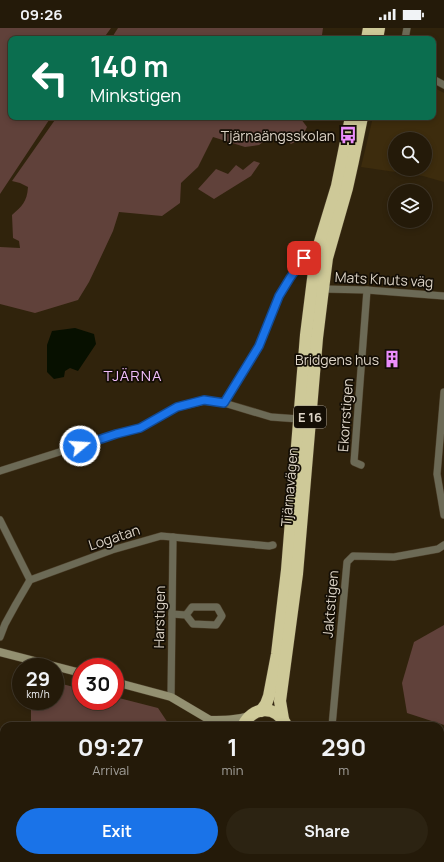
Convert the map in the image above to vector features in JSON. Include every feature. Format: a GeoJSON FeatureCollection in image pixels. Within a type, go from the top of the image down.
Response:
{"type":"FeatureCollection","features":[{"type":"Feature","properties":{"kind":"highway","name":"Tjärnavägen"},"geometry":{"type":"LineString","coordinates":[[261,711],[269,696],[278,646],[288,570],[306,335],[316,255],[337,186],[351,120]]}},
{"type":"Feature","properties":{"kind":"highway","name":"Tjärnavägen"},"geometry":{"type":"LineString","coordinates":[[285,722],[280,701],[296,574],[317,338],[323,289],[327,258],[347,188],[361,120]]}},
{"type":"Feature","properties":{"kind":"highway","name":"E 16"},"geometry":{"type":"LineString","coordinates":[[261,711],[266,710],[275,713],[283,722]]}},
{"type":"Feature","properties":{"kind":"highway"},"geometry":{"type":"LineString","coordinates":[[246,721],[257,712],[261,711]]}},
{"type":"Feature","properties":{"kind":"street"},"geometry":{"type":"LineString","coordinates":[[224,403],[259,346],[279,296],[304,258]]}},
{"type":"Feature","properties":{"kind":"street","name":"Mats Knuts väg"},"geometry":{"type":"LineString","coordinates":[[323,289],[367,290],[444,296]]}},
{"type":"Feature","properties":{"kind":"street","name":"Ekorrstigen"},"geometry":{"type":"LineString","coordinates":[[361,465],[354,462],[367,290]]}},
{"type":"Feature","properties":{"kind":"street"},"geometry":{"type":"LineString","coordinates":[[444,392],[437,474],[444,516]]}},
{"type":"Feature","properties":{"kind":"street"},"geometry":{"type":"LineString","coordinates":[[0,471],[116,434],[140,428],[177,407],[204,400],[224,403],[271,417],[299,419]]}},
{"type":"Feature","properties":{"kind":"street"},"geometry":{"type":"LineString","coordinates":[[0,520],[30,580],[5,624],[0,637]]}},
{"type":"Feature","properties":{"kind":"street","name":"Logatan"},"geometry":{"type":"LineString","coordinates":[[30,580],[112,550],[161,536],[269,546],[273,545]]}},
{"type":"Feature","properties":{"kind":"street","name":"Harstigen"},"geometry":{"type":"LineString","coordinates":[[171,697],[172,537]]}},
{"type":"Feature","properties":{"kind":"street","name":"Jaktstigen"},"geometry":{"type":"LineString","coordinates":[[332,722],[347,562],[353,556],[394,557],[438,549],[444,545]]}},
{"type":"Feature","properties":{"kind":"street"},"geometry":{"type":"LineString","coordinates":[[192,607],[217,607],[222,616],[216,625],[192,624],[186,615],[192,607]]}},
{"type":"Feature","properties":{"kind":"street"},"geometry":{"type":"LineString","coordinates":[[172,614],[186,615]]}},
{"type":"Feature","properties":{"kind":"street"},"geometry":{"type":"LineString","coordinates":[[0,652],[72,671]]}},
{"type":"Feature","properties":{"kind":"street"},"geometry":{"type":"LineString","coordinates":[[124,684],[171,697],[213,722]]}},
{"type":"Feature","properties":{"kind":"street"},"geometry":{"type":"LineString","coordinates":[[209,720],[237,719],[246,721]]}},
{"type":"Feature","properties":{"kind":"shaded area"},"geometry":{"type":"Polygon","coordinates":[[[0,28],[111,28],[105,36],[8,36],[8,120],[49,120],[0,194],[0,28]]]}},
{"type":"Feature","properties":{"kind":"shaded area"},"geometry":{"type":"Polygon","coordinates":[[[118,28],[323,28],[321,36],[113,36],[118,28]]]}},
{"type":"Feature","properties":{"kind":"shaded area"},"geometry":{"type":"Polygon","coordinates":[[[436,89],[444,93],[444,182],[423,176],[432,176],[432,132],[388,132],[388,171],[361,167],[372,120],[436,120],[436,89]]]}},
{"type":"Feature","properties":{"kind":"shaded area"},"geometry":{"type":"Polygon","coordinates":[[[55,120],[302,120],[307,127],[301,139],[291,144],[276,132],[259,145],[245,147],[213,137],[198,167],[181,183],[180,203],[162,216],[119,212],[113,231],[89,282],[78,300],[35,313],[0,304],[0,247],[20,248],[19,241],[13,238],[12,215],[23,203],[28,187],[12,181],[55,120]]]}},
{"type":"Feature","properties":{"kind":"shaded area"},"geometry":{"type":"Polygon","coordinates":[[[254,161],[260,163],[251,176],[214,199],[198,189],[216,169],[228,174],[236,165],[243,170],[254,161]]]}},
{"type":"Feature","properties":{"kind":"shaded area"},"geometry":{"type":"Polygon","coordinates":[[[75,328],[94,334],[96,344],[78,371],[70,368],[65,371],[64,377],[54,379],[47,372],[47,345],[52,331],[75,328]]]}},
{"type":"Feature","properties":{"kind":"shaded area"},"geometry":{"type":"Polygon","coordinates":[[[444,625],[444,722],[435,722],[407,713],[402,683],[414,642],[444,625]]]}},
{"type":"Feature","properties":{"kind":"shaded area"},"geometry":{"type":"Polygon","coordinates":[[[64,684],[72,687],[72,710],[124,710],[124,699],[158,708],[167,722],[31,722],[31,710],[64,710],[64,684]]]}},
{"type":"Feature","properties":{"kind":"place","name":"Tjärnaängsskolan"},"geometry":{"type":"Point","coordinates":[348,135]}},
{"type":"Feature","properties":{"kind":"place","name":"Bridgens hus"},"geometry":{"type":"Point","coordinates":[392,359]}},
{"type":"Feature","properties":{"kind":"district","name":"TJÄRNA"},"geometry":{"type":"Point","coordinates":[133,375]}},
{"type":"Feature","properties":{"kind":"route"},"geometry":{"type":"LineString","coordinates":[[80,446],[140,428],[177,407],[204,400],[224,403],[259,346],[279,296],[304,258]]}}]}
